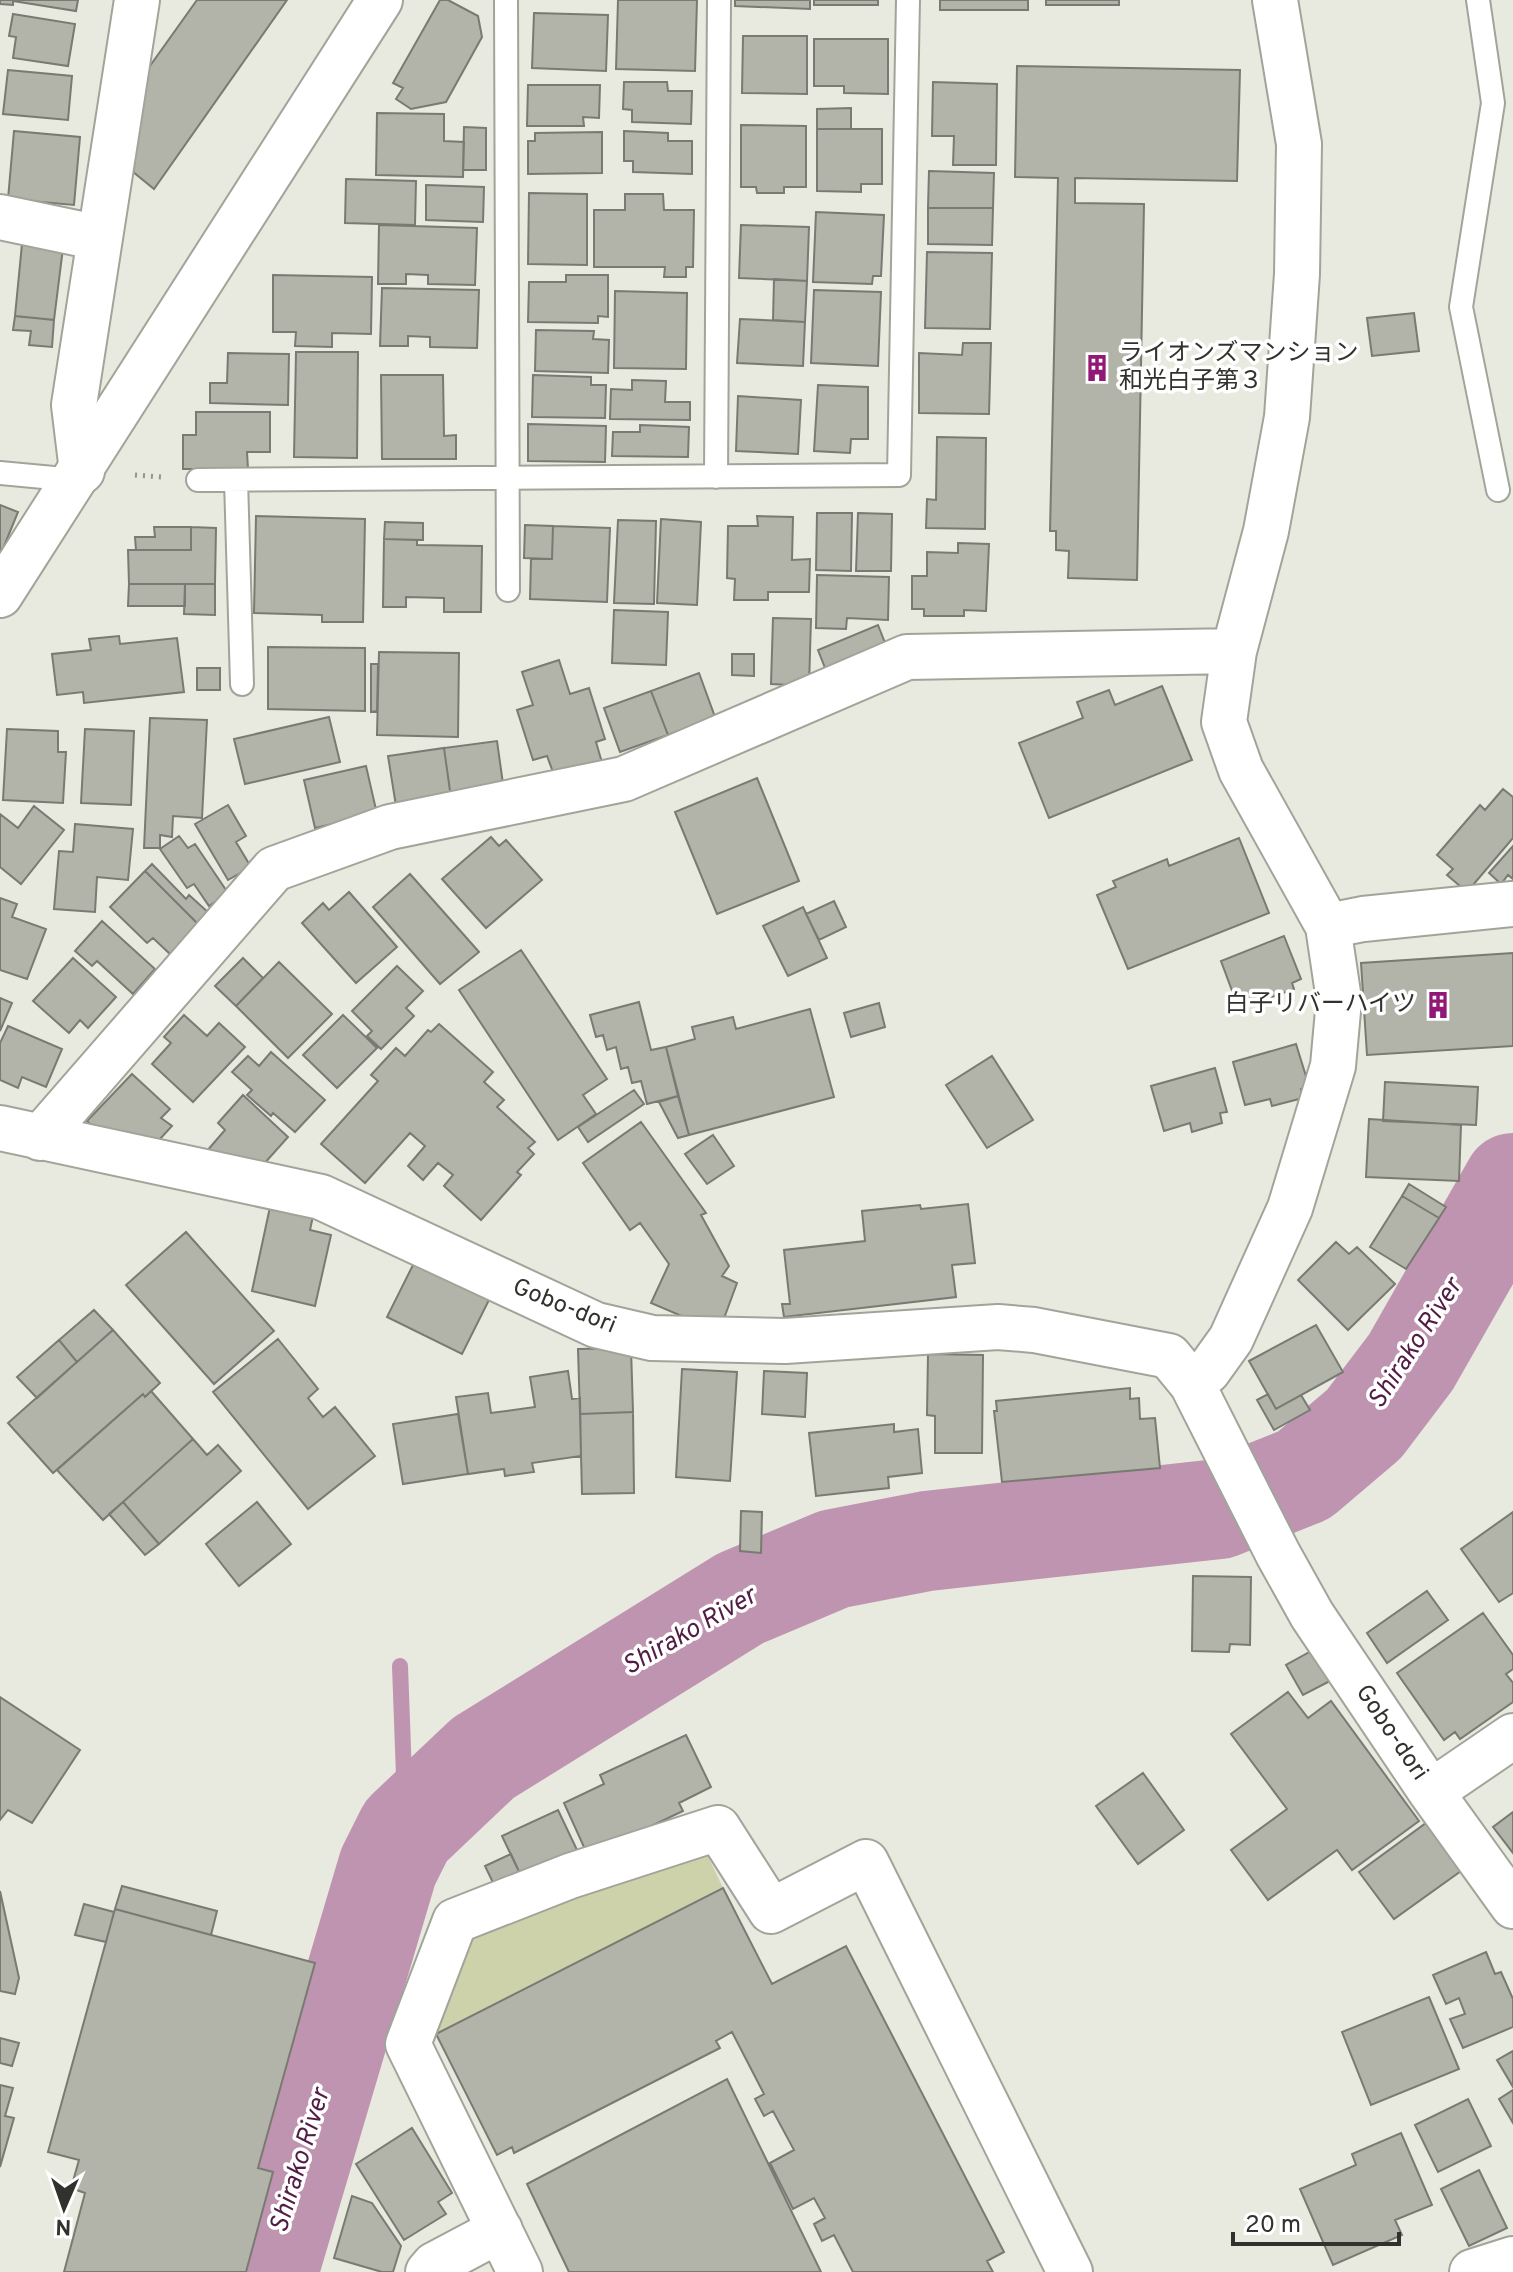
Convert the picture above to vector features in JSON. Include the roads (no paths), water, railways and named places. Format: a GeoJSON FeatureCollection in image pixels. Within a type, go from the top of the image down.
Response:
{"type":"FeatureCollection","features":[{"type":"Feature","properties":{"kind":"street"},"geometry":{"type":"LineString","coordinates":[[78,476],[74,405],[137,0]]}},
{"type":"Feature","properties":{"kind":"street"},"geometry":{"type":"LineString","coordinates":[[0,595],[380,0]]}},
{"type":"Feature","properties":{"kind":"street"},"geometry":{"type":"LineString","coordinates":[[1192,1384],[1208,1371],[1231,1339],[1290,1208],[1333,1066],[1339,1000],[1328,926],[1241,770],[1224,722],[1234,651],[1266,531],[1287,417],[1297,274],[1299,144],[1275,0]]}},
{"type":"Feature","properties":{"kind":"street"},"geometry":{"type":"LineString","coordinates":[[0,217],[100,238]]}},
{"type":"Feature","properties":{"kind":"street"},"geometry":{"type":"LineString","coordinates":[[20,1133],[274,869],[390,827],[624,779],[907,657],[1234,651]]}},
{"type":"Feature","properties":{"kind":"street"},"geometry":{"type":"LineString","coordinates":[[1328,926],[1363,919],[1513,904]]}},
{"type":"Feature","properties":{"kind":"street","name":"Gobo-dori"},"geometry":{"type":"LineString","coordinates":[[20,1133],[321,1197],[596,1325],[652,1338],[785,1341],[998,1327],[1034,1330],[1169,1356],[1192,1384],[1312,1615],[1431,1792],[1513,1906]]}},
{"type":"Feature","properties":{"kind":"street"},"geometry":{"type":"LineString","coordinates":[[1431,1792],[1513,1736]]}},
{"type":"Feature","properties":{"kind":"street"},"geometry":{"type":"LineString","coordinates":[[520,2272],[408,2044],[455,1921],[570,1876],[718,1828],[771,1911],[866,1862],[1070,2272]]}},
{"type":"Feature","properties":{"kind":"street"},"geometry":{"type":"LineString","coordinates":[[428,2272],[434,2265],[500,2230]]}},
{"type":"Feature","properties":{"kind":"street"},"geometry":{"type":"LineString","coordinates":[[1472,2272],[1513,2259]]}},
{"type":"Feature","properties":{"kind":"lane"},"geometry":{"type":"LineString","coordinates":[[506,0],[508,590]]}},
{"type":"Feature","properties":{"kind":"lane"},"geometry":{"type":"LineString","coordinates":[[716,477],[719,0]]}},
{"type":"Feature","properties":{"kind":"lane"},"geometry":{"type":"LineString","coordinates":[[198,480],[899,475],[908,0]]}},
{"type":"Feature","properties":{"kind":"lane"},"geometry":{"type":"LineString","coordinates":[[1478,0],[1493,103],[1461,307],[1498,490]]}},
{"type":"Feature","properties":{"kind":"lane"},"geometry":{"type":"LineString","coordinates":[[0,473],[78,476]]}},
{"type":"Feature","properties":{"kind":"lane"},"geometry":{"type":"LineString","coordinates":[[236,480],[242,684]]}},
{"type":"Feature","properties":{"kind":"waterway","name":"Shirako River"},"geometry":{"type":"LineString","coordinates":[[268,2272],[388,1867],[406,1831],[483,1758],[741,1598],[834,1559],[927,1541],[1219,1509],[1304,1475],[1364,1424],[1411,1362],[1513,1183]]}},
{"type":"Feature","properties":{"kind":"waterway"},"geometry":{"type":"LineString","coordinates":[[400,1666],[406,1831]]}},
{"type":"Feature","properties":{"kind":"place","name":"ライオンズマンション 和光白子第３"},"geometry":{"type":"Point","coordinates":[1097,368]}},
{"type":"Feature","properties":{"kind":"place","name":"白子リバーハイツ"},"geometry":{"type":"Point","coordinates":[1438,1005]}}]}
